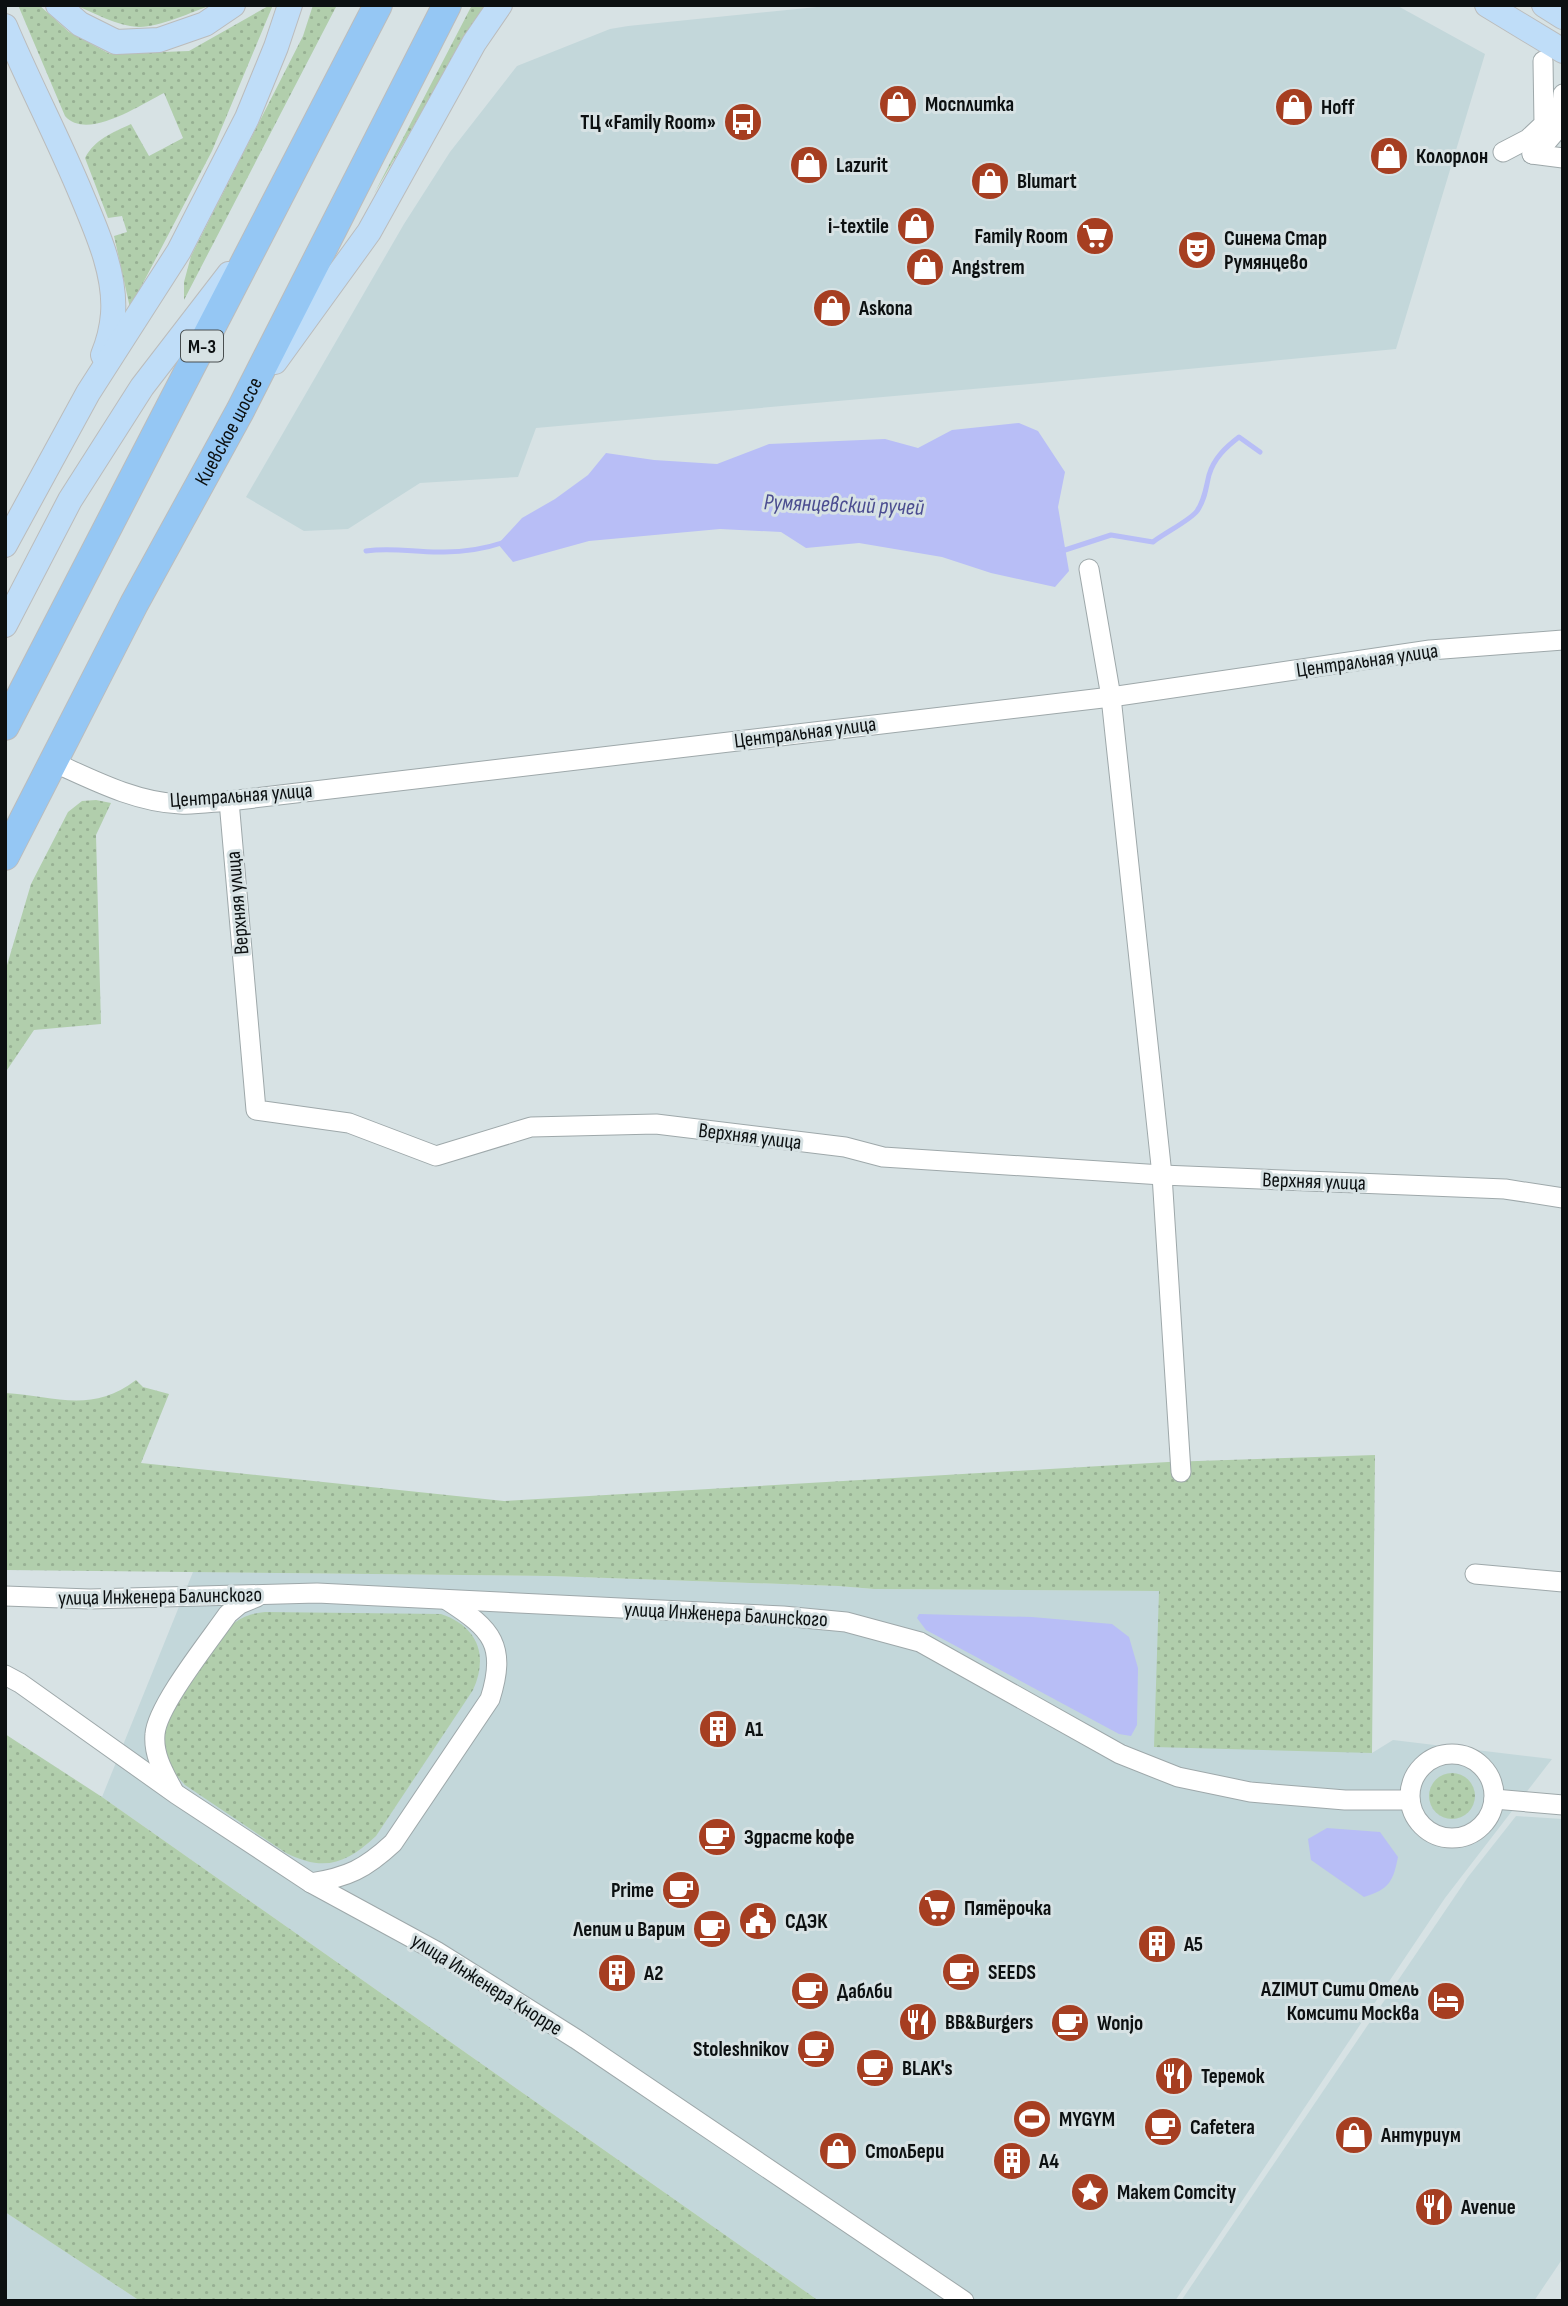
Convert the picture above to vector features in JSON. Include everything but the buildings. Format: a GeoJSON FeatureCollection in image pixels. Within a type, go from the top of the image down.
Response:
{"type":"FeatureCollection","features":[{"type":"Feature","properties":{"kind":"highway","name":"М-3"},"geometry":{"type":"LineString","coordinates":[[5,726],[379,5]]}},
{"type":"Feature","properties":{"kind":"highway","name":"Киевское шоссе"},"geometry":{"type":"LineString","coordinates":[[5,856],[134,604],[240,411],[447,5]]}},
{"type":"Feature","properties":{"kind":"main road"},"geometry":{"type":"LineString","coordinates":[[58,5],[80,24],[116,42],[159,40],[205,24],[233,5]]}},
{"type":"Feature","properties":{"kind":"main road"},"geometry":{"type":"LineString","coordinates":[[5,545],[88,393],[179,251],[247,118],[290,5]]}},
{"type":"Feature","properties":{"kind":"main road"},"geometry":{"type":"LineString","coordinates":[[240,411],[369,232],[474,43],[500,5]]}},
{"type":"Feature","properties":{"kind":"main road"},"geometry":{"type":"LineString","coordinates":[[456,77],[500,23],[521,5]]}},
{"type":"Feature","properties":{"kind":"main road"},"geometry":{"type":"LineString","coordinates":[[1487,5],[1553,56]]}},
{"type":"Feature","properties":{"kind":"main road"},"geometry":{"type":"LineString","coordinates":[[1544,5],[1563,17]]}},
{"type":"Feature","properties":{"kind":"main road"},"geometry":{"type":"LineString","coordinates":[[5,26],[77,182],[108,270],[113,295],[113,315],[106,349],[88,393]]}},
{"type":"Feature","properties":{"kind":"main road"},"geometry":{"type":"LineString","coordinates":[[5,625],[70,500],[142,387],[258,238]]}},
{"type":"Feature","properties":{"kind":"street"},"geometry":{"type":"LineString","coordinates":[[1503,152],[1528,139],[1544,124],[1553,56]]}},
{"type":"Feature","properties":{"kind":"street"},"geometry":{"type":"LineString","coordinates":[[1563,94],[1561,119],[1553,138],[1532,154],[1563,158]]}},
{"type":"Feature","properties":{"kind":"street"},"geometry":{"type":"LineString","coordinates":[[1089,569],[1111,697],[1162,1175],[1181,1472]]}},
{"type":"Feature","properties":{"kind":"street","name":"Центральная улица"},"geometry":{"type":"LineString","coordinates":[[52,762],[127,794],[180,804],[1111,697],[1430,650],[1563,640]]}},
{"type":"Feature","properties":{"kind":"street","name":"Верхняя улица"},"geometry":{"type":"LineString","coordinates":[[229,800],[256,1110],[349,1123],[436,1156],[531,1127],[656,1124],[845,1147],[883,1157],[1162,1175],[1505,1189],[1563,1198]]}},
{"type":"Feature","properties":{"kind":"street"},"geometry":{"type":"LineString","coordinates":[[1475,1574],[1563,1582]]}},
{"type":"Feature","properties":{"kind":"street","name":"улица Инженера Балинского"},"geometry":{"type":"LineString","coordinates":[[5,1596],[90,1599],[317,1593],[783,1616],[846,1622],[920,1642],[1120,1754],[1178,1777],[1250,1792],[1345,1800],[1410,1800]]}},
{"type":"Feature","properties":{"kind":"street"},"geometry":{"type":"LineString","coordinates":[[176,1794],[160,1765],[156,1749],[155,1733],[163,1710],[228,1614],[240,1604],[262,1595]]}},
{"type":"Feature","properties":{"kind":"street"},"geometry":{"type":"LineString","coordinates":[[311,1883],[339,1879],[358,1870],[374,1861],[393,1843],[490,1699],[497,1675],[497,1656],[492,1639],[469,1614],[445,1600]]}},
{"type":"Feature","properties":{"kind":"street","name":"улица Инженера Кнорре"},"geometry":{"type":"LineString","coordinates":[[5,1675],[176,1794],[311,1883],[436,1951],[569,2035],[964,2301]]}},
{"type":"Feature","properties":{"kind":"street"},"geometry":{"type":"LineString","coordinates":[[1455,1754],[1476,1761],[1486,1772],[1494,1799],[1487,1820],[1476,1830],[1463,1837],[1448,1838],[1434,1834],[1422,1826],[1414,1814],[1410,1800],[1413,1779],[1422,1767],[1440,1755],[1455,1754]]}},
{"type":"Feature","properties":{"kind":"street"},"geometry":{"type":"LineString","coordinates":[[1494,1799],[1563,1805]]}},
{"type":"Feature","properties":{"kind":"shaded area"},"geometry":{"type":"Polygon","coordinates":[[[837,5],[1396,5],[1485,54],[1396,349],[536,428],[518,477],[420,483],[348,529],[304,531],[246,497],[404,224],[450,152],[517,66],[610,29],[837,5]]]}},
{"type":"Feature","properties":{"kind":"shaded area"},"geometry":{"type":"Polygon","coordinates":[[[193,1572],[550,1576],[874,1589],[1160,1591],[1372,1753],[1393,1740],[1552,1759],[1445,1898],[1175,2301],[819,2301],[102,1797],[193,1572]]]}},
{"type":"Feature","properties":{"kind":"shaded area"},"geometry":{"type":"Polygon","coordinates":[[[1516,1816],[1563,1819],[1563,2258],[1534,2301],[1181,2301],[1468,1877],[1516,1816]]]}},
{"type":"Feature","properties":{"kind":"shaded area"},"geometry":{"type":"Polygon","coordinates":[[[5,2212],[37,2233],[140,2301],[5,2301],[5,2212]]]}},
{"type":"Feature","properties":{"kind":"green space"},"geometry":{"type":"Polygon","coordinates":[[[18,5],[39,5],[69,32],[110,54],[189,51],[273,5],[212,151],[130,308],[114,236],[127,232],[122,216],[108,218],[85,158],[99,141],[131,124],[149,156],[183,138],[164,93],[100,123],[75,123],[65,116],[18,5]]]}},
{"type":"Feature","properties":{"kind":"green space"},"geometry":{"type":"Polygon","coordinates":[[[75,5],[211,5],[165,22],[138,27],[114,22],[75,5]]]}},
{"type":"Feature","properties":{"kind":"green space"},"geometry":{"type":"Polygon","coordinates":[[[313,5],[337,5],[184,300],[184,282],[191,256],[303,36],[313,5]]]}},
{"type":"Feature","properties":{"kind":"green space"},"geometry":{"type":"Polygon","coordinates":[[[472,5],[487,5],[475,20],[374,194],[472,5]]]}},
{"type":"Feature","properties":{"kind":"green space"},"geometry":{"type":"Polygon","coordinates":[[[82,801],[111,803],[96,835],[101,1024],[34,1030],[5,1073],[5,972],[31,884],[68,812],[82,801]]]}},
{"type":"Feature","properties":{"kind":"green space"},"geometry":{"type":"Polygon","coordinates":[[[136,1380],[143,1387],[169,1394],[141,1463],[504,1501],[1168,1462],[1375,1455],[1372,1753],[1154,1747],[1159,1591],[874,1589],[550,1576],[5,1570],[5,1393],[88,1400],[104,1397],[136,1380]]]}},
{"type":"Feature","properties":{"kind":"green space"},"geometry":{"type":"Polygon","coordinates":[[[265,1612],[441,1614],[463,1626],[476,1643],[480,1665],[473,1690],[376,1836],[355,1853],[334,1862],[312,1862],[286,1853],[185,1785],[171,1767],[162,1747],[165,1723],[207,1657],[234,1623],[249,1615],[265,1612]]]}},
{"type":"Feature","properties":{"kind":"green space"},"geometry":{"type":"Polygon","coordinates":[[[5,1734],[102,1797],[819,2301],[140,2301],[5,2212],[5,1734]]]}},
{"type":"Feature","properties":{"kind":"green space"},"geometry":{"type":"Polygon","coordinates":[[[1452,1773],[1461,1774],[1468,1780],[1474,1787],[1474,1805],[1468,1812],[1461,1818],[1452,1819],[1443,1818],[1436,1812],[1430,1805],[1429,1796],[1430,1787],[1436,1780],[1443,1774],[1452,1773]]]}},
{"type":"Feature","properties":{"kind":"water"},"geometry":{"type":"Polygon","coordinates":[[[1019,423],[1038,431],[1065,472],[1058,507],[1069,571],[1055,587],[991,573],[942,557],[859,543],[806,548],[781,532],[720,529],[589,541],[513,562],[498,544],[522,518],[588,475],[606,453],[654,460],[717,464],[769,444],[885,439],[918,448],[952,430],[1019,423]]]}},
{"type":"Feature","properties":{"kind":"water"},"geometry":{"type":"Polygon","coordinates":[[[919,1614],[1032,1617],[1112,1624],[1129,1637],[1138,1668],[1137,1725],[1131,1736],[1119,1734],[926,1630],[917,1618],[919,1614]]]}},
{"type":"Feature","properties":{"kind":"water"},"geometry":{"type":"Polygon","coordinates":[[[1327,1828],[1380,1832],[1398,1857],[1392,1879],[1379,1891],[1364,1897],[1311,1860],[1308,1839],[1327,1828]]]}},
{"type":"Feature","properties":{"kind":"waterway","name":"Румянцевский ручей"},"geometry":{"type":"LineString","coordinates":[[1060,548],[1065,550],[1111,535],[1153,542],[1197,511],[1204,498],[1214,463],[1234,441],[1239,437],[1260,452]]}},
{"type":"Feature","properties":{"kind":"waterway","name":"Румянцевский ручей"},"geometry":{"type":"LineString","coordinates":[[366,551],[452,552],[505,542]]}},
{"type":"Feature","properties":{"kind":"place","name":"Мосплитка"},"geometry":{"type":"Point","coordinates":[898,104]}},
{"type":"Feature","properties":{"kind":"place","name":"Hoff"},"geometry":{"type":"Point","coordinates":[1294,107]}},
{"type":"Feature","properties":{"kind":"place","name":"ТЦ «Family Room»"},"geometry":{"type":"Point","coordinates":[743,122]}},
{"type":"Feature","properties":{"kind":"place","name":"Колорлон"},"geometry":{"type":"Point","coordinates":[1389,156]}},
{"type":"Feature","properties":{"kind":"place","name":"Lazurit"},"geometry":{"type":"Point","coordinates":[809,165]}},
{"type":"Feature","properties":{"kind":"place","name":"Blumart"},"geometry":{"type":"Point","coordinates":[990,181]}},
{"type":"Feature","properties":{"kind":"place","name":"i-textile"},"geometry":{"type":"Point","coordinates":[916,226]}},
{"type":"Feature","properties":{"kind":"place","name":"Family Room"},"geometry":{"type":"Point","coordinates":[1095,236]}},
{"type":"Feature","properties":{"kind":"place","name":"Синема Стар Румянцево"},"geometry":{"type":"Point","coordinates":[1197,250]}},
{"type":"Feature","properties":{"kind":"place","name":"Angstrem"},"geometry":{"type":"Point","coordinates":[925,267]}},
{"type":"Feature","properties":{"kind":"place","name":"Askona"},"geometry":{"type":"Point","coordinates":[832,308]}},
{"type":"Feature","properties":{"kind":"place","name":"А1"},"geometry":{"type":"Point","coordinates":[718,1729]}},
{"type":"Feature","properties":{"kind":"place","name":"Здрасте кофе"},"geometry":{"type":"Point","coordinates":[717,1837]}},
{"type":"Feature","properties":{"kind":"place","name":"Prime"},"geometry":{"type":"Point","coordinates":[681,1890]}},
{"type":"Feature","properties":{"kind":"place","name":"Пятёрочка"},"geometry":{"type":"Point","coordinates":[937,1908]}},
{"type":"Feature","properties":{"kind":"place","name":"СДЭК"},"geometry":{"type":"Point","coordinates":[758,1921]}},
{"type":"Feature","properties":{"kind":"place","name":"Лепим и Варим"},"geometry":{"type":"Point","coordinates":[712,1929]}},
{"type":"Feature","properties":{"kind":"place","name":"А5"},"geometry":{"type":"Point","coordinates":[1157,1944]}},
{"type":"Feature","properties":{"kind":"place","name":"SEEDS"},"geometry":{"type":"Point","coordinates":[961,1972]}},
{"type":"Feature","properties":{"kind":"place","name":"А2"},"geometry":{"type":"Point","coordinates":[617,1973]}},
{"type":"Feature","properties":{"kind":"place","name":"Даблби"},"geometry":{"type":"Point","coordinates":[810,1991]}},
{"type":"Feature","properties":{"kind":"place","name":"AZIMUT Сити Отель Комсити Москва"},"geometry":{"type":"Point","coordinates":[1446,2001]}},
{"type":"Feature","properties":{"kind":"place","name":"BB&Burgers"},"geometry":{"type":"Point","coordinates":[918,2022]}},
{"type":"Feature","properties":{"kind":"place","name":"Wonjo"},"geometry":{"type":"Point","coordinates":[1070,2023]}},
{"type":"Feature","properties":{"kind":"place","name":"Stoleshnikov"},"geometry":{"type":"Point","coordinates":[816,2049]}},
{"type":"Feature","properties":{"kind":"place","name":"BLAK's"},"geometry":{"type":"Point","coordinates":[875,2068]}},
{"type":"Feature","properties":{"kind":"place","name":"Теремок"},"geometry":{"type":"Point","coordinates":[1174,2076]}},
{"type":"Feature","properties":{"kind":"place","name":"MYGYM"},"geometry":{"type":"Point","coordinates":[1032,2119]}},
{"type":"Feature","properties":{"kind":"place","name":"Cafetera"},"geometry":{"type":"Point","coordinates":[1163,2127]}},
{"type":"Feature","properties":{"kind":"place","name":"Антуриум"},"geometry":{"type":"Point","coordinates":[1354,2135]}},
{"type":"Feature","properties":{"kind":"place","name":"СтолБери"},"geometry":{"type":"Point","coordinates":[838,2151]}},
{"type":"Feature","properties":{"kind":"place","name":"А4"},"geometry":{"type":"Point","coordinates":[1012,2161]}},
{"type":"Feature","properties":{"kind":"place","name":"Макет Comcity"},"geometry":{"type":"Point","coordinates":[1090,2192]}},
{"type":"Feature","properties":{"kind":"place","name":"Avenue"},"geometry":{"type":"Point","coordinates":[1434,2207]}}]}
